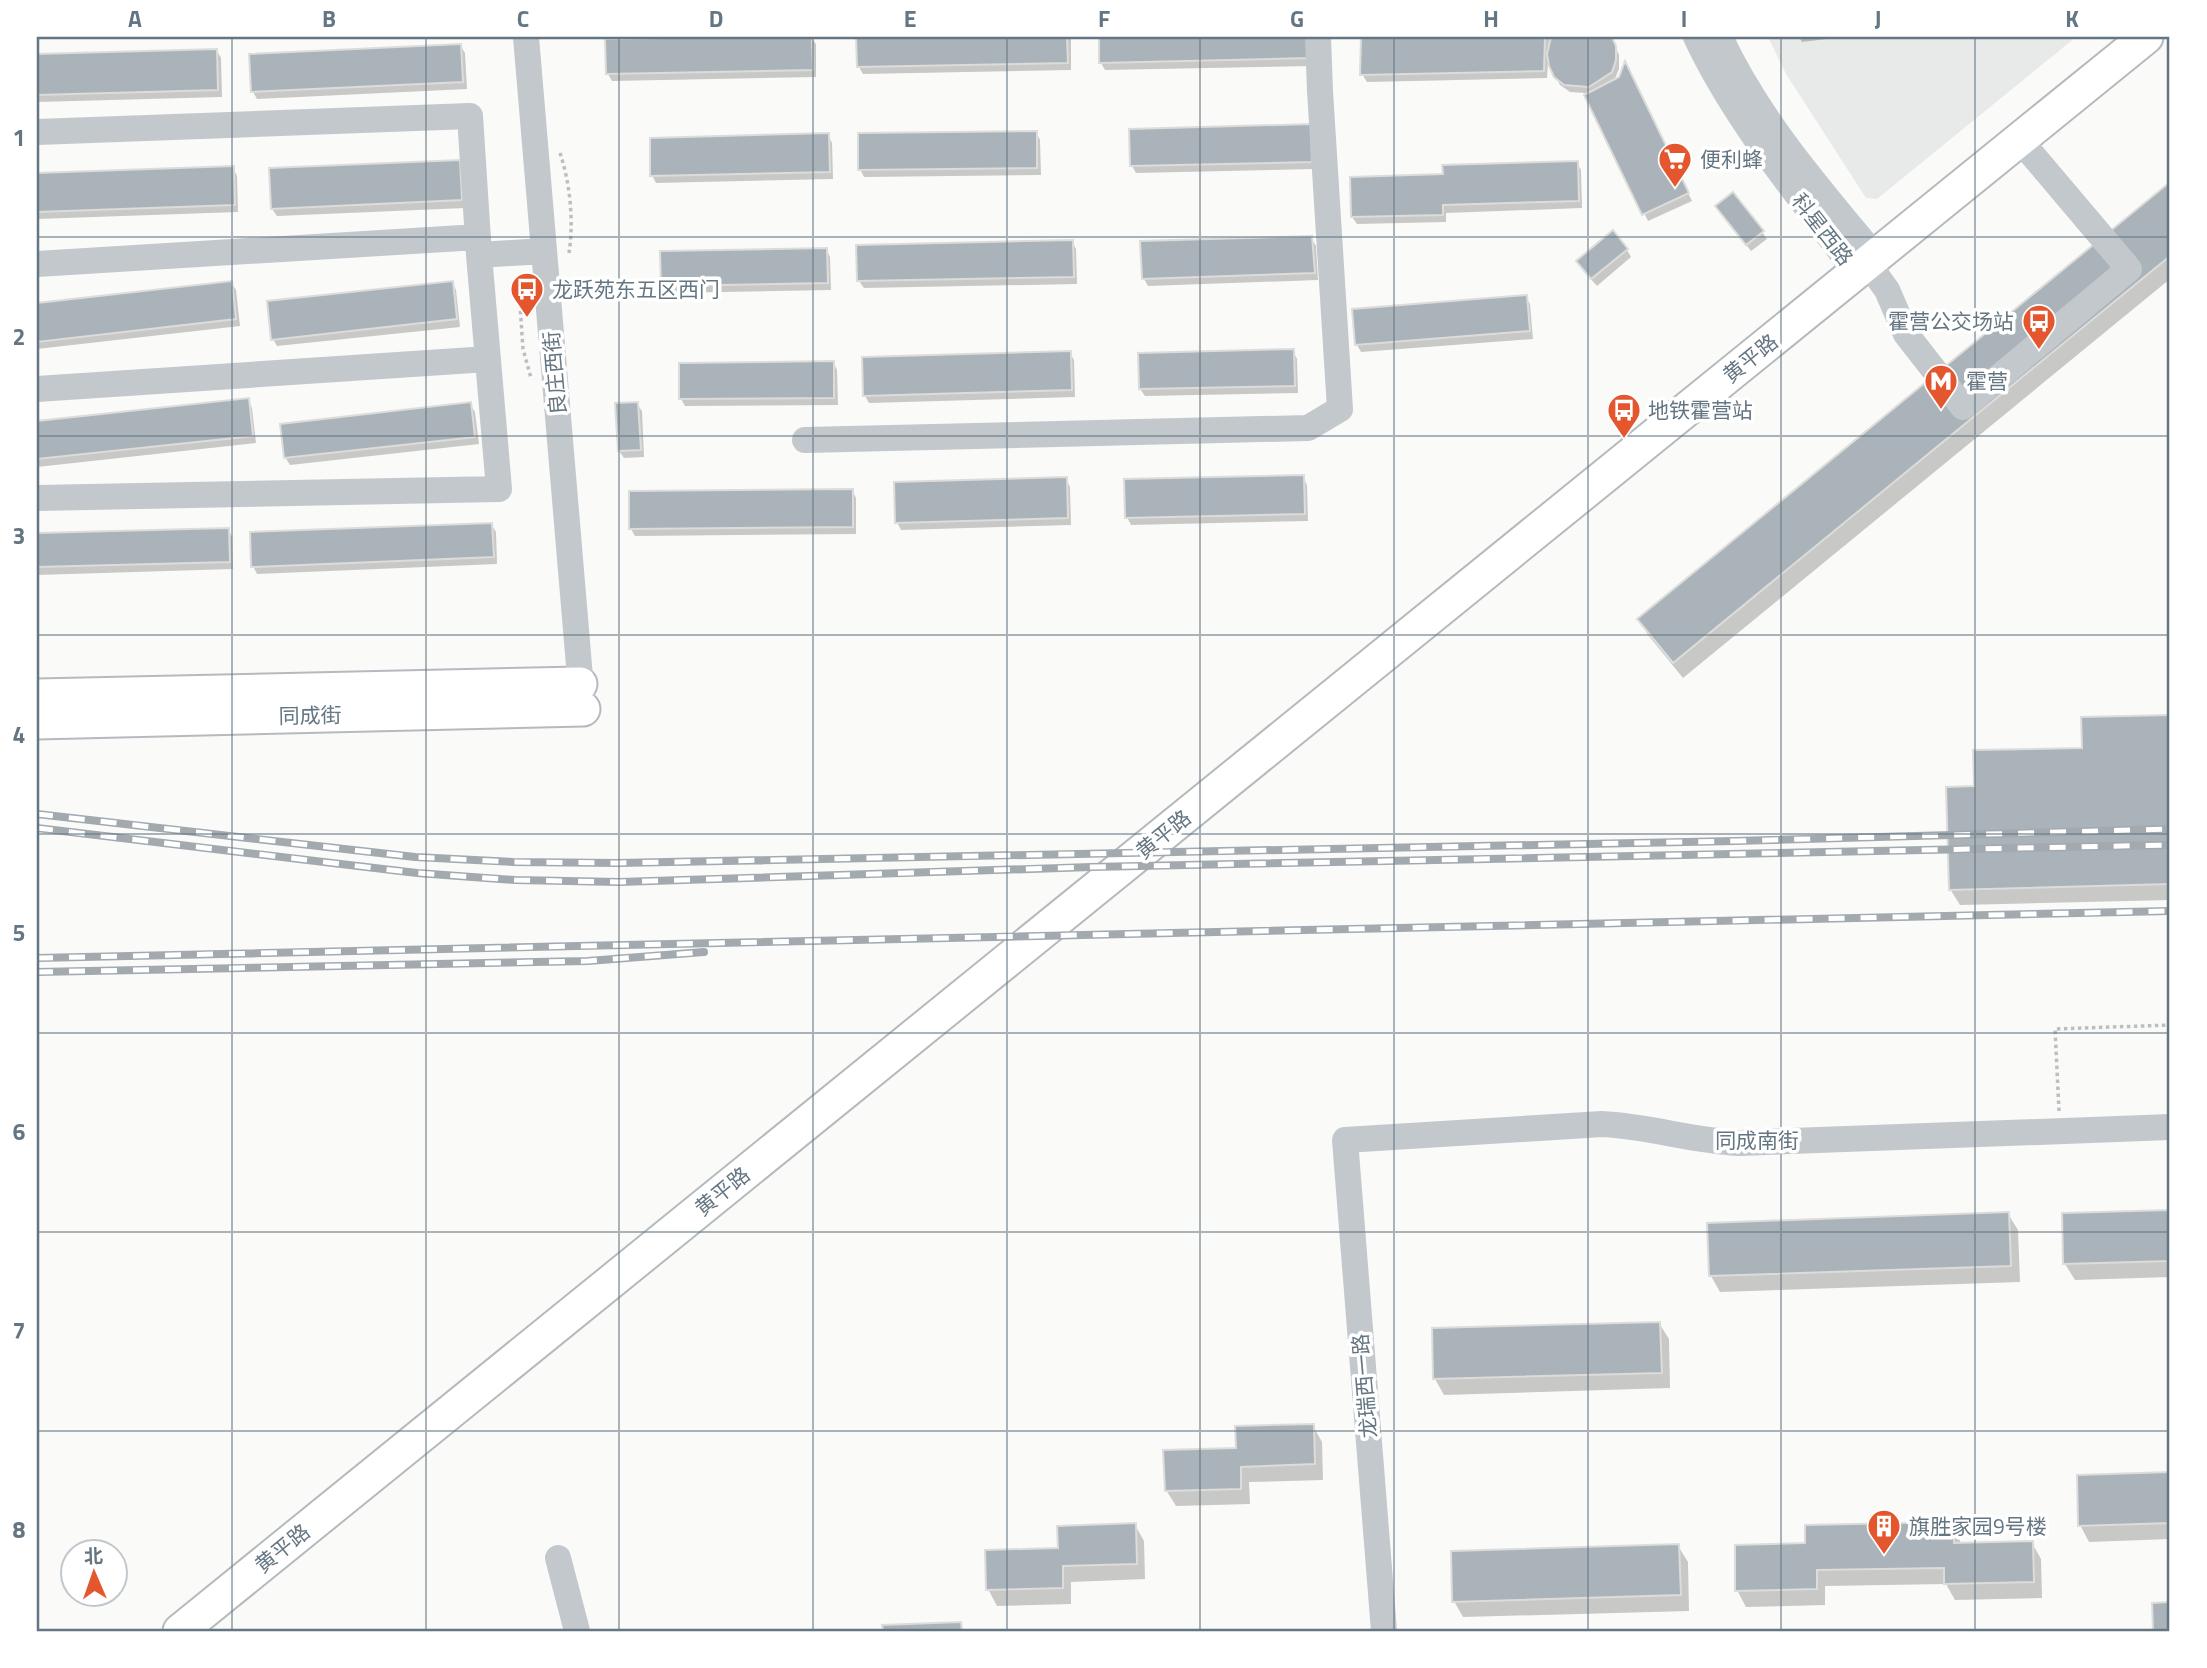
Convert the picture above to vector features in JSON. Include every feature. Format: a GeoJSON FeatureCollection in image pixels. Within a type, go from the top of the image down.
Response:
{"type":"FeatureCollection","features":[{"type":"Feature","properties":{"kind":"main road","name":"黄平路"},"geometry":{"type":"LineString","coordinates":[[2023,144],[2146,37]]}},
{"type":"Feature","properties":{"kind":"main road","name":"黄平路"},"geometry":{"type":"LineString","coordinates":[[180,1631],[1868,267],[2164,37]]}},
{"type":"Feature","properties":{"kind":"main road","name":"黄平路"},"geometry":{"type":"LineString","coordinates":[[202,1631],[1868,267]]}},
{"type":"Feature","properties":{"kind":"main road","name":"同成街"},"geometry":{"type":"LineString","coordinates":[[37,696],[582,697]]}},
{"type":"Feature","properties":{"kind":"main road","name":"同成街"},"geometry":{"type":"LineString","coordinates":[[37,722],[582,697]]}},
{"type":"Feature","properties":{"kind":"street","name":"良庄西街"},"geometry":{"type":"LineString","coordinates":[[526,37],[582,697]]}},
{"type":"Feature","properties":{"kind":"street"},"geometry":{"type":"LineString","coordinates":[[805,440],[1308,428],[1339,409],[1318,37]]}},
{"type":"Feature","properties":{"kind":"street","name":"科星西路"},"geometry":{"type":"LineString","coordinates":[[1696,37],[1718,80],[1756,140],[1868,267]]}},
{"type":"Feature","properties":{"kind":"street","name":"科星西路"},"geometry":{"type":"LineString","coordinates":[[1720,37],[1774,129],[1868,267]]}},
{"type":"Feature","properties":{"kind":"street"},"geometry":{"type":"LineString","coordinates":[[37,132],[470,116],[499,489],[37,498]]}},
{"type":"Feature","properties":{"kind":"street"},"geometry":{"type":"LineString","coordinates":[[1868,267],[1887,290],[1906,334],[1963,407],[2129,269],[2023,144]]}},
{"type":"Feature","properties":{"kind":"street"},"geometry":{"type":"LineString","coordinates":[[37,264],[479,246],[544,251]]}},
{"type":"Feature","properties":{"kind":"street"},"geometry":{"type":"LineString","coordinates":[[37,389],[488,359]]}},
{"type":"Feature","properties":{"kind":"street","name":"同成南街"},"geometry":{"type":"LineString","coordinates":[[1345,1140],[1602,1124],[1628,1125],[1709,1141],[1740,1143],[2170,1127]]}},
{"type":"Feature","properties":{"kind":"street","name":"龙瑞西一路"},"geometry":{"type":"LineString","coordinates":[[1345,1140],[1384,1631]]}},
{"type":"Feature","properties":{"kind":"street"},"geometry":{"type":"LineString","coordinates":[[558,1559],[577,1631]]}},
{"type":"Feature","properties":{"kind":"path"},"geometry":{"type":"LineString","coordinates":[[2059,1131],[2055,1029],[2170,1026]]}},
{"type":"Feature","properties":{"kind":"shaded area"},"geometry":{"type":"Polygon","coordinates":[[[1768,37],[2076,37],[1877,199],[1866,198],[1786,74],[1768,37]]]}},
{"type":"Feature","properties":{"kind":"building"},"geometry":{"type":"Polygon","coordinates":[[[812,37],[813,70],[606,74],[605,39],[812,37]]]}},
{"type":"Feature","properties":{"kind":"building"},"geometry":{"type":"Polygon","coordinates":[[[856,37],[1067,37],[1068,63],[857,67],[856,37]]]}},
{"type":"Feature","properties":{"kind":"building"},"geometry":{"type":"Polygon","coordinates":[[[1099,37],[1309,37],[1309,58],[1099,63],[1099,37]]]}},
{"type":"Feature","properties":{"kind":"building"},"geometry":{"type":"Polygon","coordinates":[[[1361,37],[1545,37],[1544,71],[1360,75],[1361,37]]]}},
{"type":"Feature","properties":{"kind":"building"},"geometry":{"type":"Polygon","coordinates":[[[1551,37],[1612,37],[1616,46],[1616,60],[1612,72],[1589,87],[1564,85],[1554,77],[1549,66],[1547,54],[1551,37]]]}},
{"type":"Feature","properties":{"kind":"building"},"geometry":{"type":"Polygon","coordinates":[[[461,44],[463,82],[251,92],[249,54],[461,44]]]}},
{"type":"Feature","properties":{"kind":"building"},"geometry":{"type":"Polygon","coordinates":[[[217,49],[218,90],[37,95],[37,54],[217,49]]]}},
{"type":"Feature","properties":{"kind":"building"},"geometry":{"type":"Polygon","coordinates":[[[1625,61],[1689,193],[1642,215],[1584,95],[1619,77],[1625,61]]]}},
{"type":"Feature","properties":{"kind":"building"},"geometry":{"type":"Polygon","coordinates":[[[1311,124],[1312,162],[1130,166],[1129,129],[1311,124]]]}},
{"type":"Feature","properties":{"kind":"building"},"geometry":{"type":"Polygon","coordinates":[[[1037,131],[1037,168],[858,170],[858,133],[1037,131]]]}},
{"type":"Feature","properties":{"kind":"building"},"geometry":{"type":"Polygon","coordinates":[[[829,133],[830,172],[650,176],[650,138],[829,133]]]}},
{"type":"Feature","properties":{"kind":"building"},"geometry":{"type":"Polygon","coordinates":[[[460,160],[462,200],[271,209],[269,168],[460,160]]]}},
{"type":"Feature","properties":{"kind":"building"},"geometry":{"type":"Polygon","coordinates":[[[1578,161],[1579,201],[1443,205],[1443,215],[1351,217],[1350,177],[1443,174],[1442,165],[1578,161]]]}},
{"type":"Feature","properties":{"kind":"building"},"geometry":{"type":"Polygon","coordinates":[[[234,166],[235,205],[37,212],[37,173],[234,166]]]}},
{"type":"Feature","properties":{"kind":"building"},"geometry":{"type":"Polygon","coordinates":[[[2170,182],[2170,256],[1673,663],[1637,619],[2170,182]]]}},
{"type":"Feature","properties":{"kind":"building"},"geometry":{"type":"Polygon","coordinates":[[[1733,192],[1764,231],[1746,245],[1715,206],[1733,192]]]}},
{"type":"Feature","properties":{"kind":"building"},"geometry":{"type":"Polygon","coordinates":[[[1613,230],[1628,249],[1591,279],[1576,261],[1613,230]]]}},
{"type":"Feature","properties":{"kind":"building"},"geometry":{"type":"Polygon","coordinates":[[[1312,236],[1315,273],[1142,279],[1140,241],[1312,236]]]}},
{"type":"Feature","properties":{"kind":"building"},"geometry":{"type":"Polygon","coordinates":[[[1073,240],[1074,277],[857,281],[856,245],[1073,240]]]}},
{"type":"Feature","properties":{"kind":"building"},"geometry":{"type":"Polygon","coordinates":[[[827,248],[828,283],[661,286],[660,251],[827,248]]]}},
{"type":"Feature","properties":{"kind":"building"},"geometry":{"type":"Polygon","coordinates":[[[232,281],[236,319],[37,342],[37,303],[232,281]]]}},
{"type":"Feature","properties":{"kind":"building"},"geometry":{"type":"Polygon","coordinates":[[[453,281],[457,319],[271,340],[267,301],[453,281]]]}},
{"type":"Feature","properties":{"kind":"building"},"geometry":{"type":"Polygon","coordinates":[[[1527,295],[1530,331],[1355,345],[1352,309],[1527,295]]]}},
{"type":"Feature","properties":{"kind":"building"},"geometry":{"type":"Polygon","coordinates":[[[1294,349],[1295,386],[1139,389],[1138,353],[1294,349]]]}},
{"type":"Feature","properties":{"kind":"building"},"geometry":{"type":"Polygon","coordinates":[[[1071,351],[1072,390],[863,396],[862,357],[1071,351]]]}},
{"type":"Feature","properties":{"kind":"building"},"geometry":{"type":"Polygon","coordinates":[[[834,361],[834,398],[679,399],[679,363],[834,361]]]}},
{"type":"Feature","properties":{"kind":"building"},"geometry":{"type":"Polygon","coordinates":[[[249,398],[253,436],[37,459],[37,421],[249,398]]]}},
{"type":"Feature","properties":{"kind":"building"},"geometry":{"type":"Polygon","coordinates":[[[471,402],[475,437],[284,458],[280,424],[471,402]]]}},
{"type":"Feature","properties":{"kind":"building"},"geometry":{"type":"Polygon","coordinates":[[[638,402],[641,450],[618,451],[615,403],[638,402]]]}},
{"type":"Feature","properties":{"kind":"building"},"geometry":{"type":"Polygon","coordinates":[[[1304,475],[1305,514],[1125,518],[1124,479],[1304,475]]]}},
{"type":"Feature","properties":{"kind":"building"},"geometry":{"type":"Polygon","coordinates":[[[1067,477],[1068,518],[895,523],[894,482],[1067,477]]]}},
{"type":"Feature","properties":{"kind":"building"},"geometry":{"type":"Polygon","coordinates":[[[853,489],[853,527],[629,529],[629,491],[853,489]]]}},
{"type":"Feature","properties":{"kind":"building"},"geometry":{"type":"Polygon","coordinates":[[[492,523],[494,557],[251,567],[250,532],[492,523]]]}},
{"type":"Feature","properties":{"kind":"building"},"geometry":{"type":"Polygon","coordinates":[[[229,528],[230,562],[37,567],[37,533],[229,528]]]}},
{"type":"Feature","properties":{"kind":"building"},"geometry":{"type":"Polygon","coordinates":[[[2170,715],[2170,884],[1949,890],[1946,787],[1974,786],[1973,750],[2082,748],[2081,717],[2170,715]]]}},
{"type":"Feature","properties":{"kind":"building"},"geometry":{"type":"Polygon","coordinates":[[[2170,1210],[2170,1261],[2063,1264],[2062,1213],[2170,1210]]]}},
{"type":"Feature","properties":{"kind":"building"},"geometry":{"type":"Polygon","coordinates":[[[2009,1212],[2011,1266],[1709,1276],[1707,1223],[2009,1212]]]}},
{"type":"Feature","properties":{"kind":"building"},"geometry":{"type":"Polygon","coordinates":[[[1660,1322],[1662,1373],[1433,1379],[1432,1328],[1660,1322]]]}},
{"type":"Feature","properties":{"kind":"building"},"geometry":{"type":"Polygon","coordinates":[[[1314,1424],[1315,1464],[1241,1467],[1241,1489],[1165,1491],[1163,1450],[1236,1448],[1235,1426],[1314,1424]]]}},
{"type":"Feature","properties":{"kind":"building"},"geometry":{"type":"Polygon","coordinates":[[[2170,1472],[2170,1523],[2078,1526],[2077,1475],[2170,1472]]]}},
{"type":"Feature","properties":{"kind":"building","name":"旗胜家园9号楼"},"geometry":{"type":"Polygon","coordinates":[[[1953,1522],[1954,1543],[2033,1541],[2034,1582],[1944,1584],[1944,1568],[1817,1570],[1817,1589],[1735,1591],[1735,1545],[1805,1543],[1805,1525],[1953,1522]]]}},
{"type":"Feature","properties":{"kind":"building"},"geometry":{"type":"Polygon","coordinates":[[[1136,1523],[1137,1564],[1063,1566],[1063,1588],[986,1590],[985,1550],[1058,1548],[1057,1526],[1136,1523]]]}},
{"type":"Feature","properties":{"kind":"building"},"geometry":{"type":"Polygon","coordinates":[[[1679,1544],[1681,1595],[1452,1602],[1451,1551],[1679,1544]]]}},
{"type":"Feature","properties":{"kind":"building"},"geometry":{"type":"Polygon","coordinates":[[[2170,1602],[2170,1631],[2153,1631],[2152,1603],[2170,1602]]]}},
{"type":"Feature","properties":{"kind":"building"},"geometry":{"type":"Polygon","coordinates":[[[961,1622],[962,1631],[883,1631],[882,1625],[961,1622]]]}},
{"type":"Feature","properties":{"kind":"railway"},"geometry":{"type":"LineString","coordinates":[[37,814],[415,857],[513,862],[618,863],[1735,841],[2170,829]]}},
{"type":"Feature","properties":{"kind":"railway"},"geometry":{"type":"LineString","coordinates":[[37,828],[417,873],[515,880],[619,882],[1091,867],[2170,845]]}},
{"type":"Feature","properties":{"kind":"railway"},"geometry":{"type":"LineString","coordinates":[[37,958],[2170,911]]}},
{"type":"Feature","properties":{"kind":"railway"},"geometry":{"type":"LineString","coordinates":[[37,972],[588,961],[704,952]]}},
{"type":"Feature","properties":{"kind":"place","name":"便利蜂"},"geometry":{"type":"Point","coordinates":[1675,189]}},
{"type":"Feature","properties":{"kind":"place","name":"龙跃苑东五区西门"},"geometry":{"type":"Point","coordinates":[527,319]}},
{"type":"Feature","properties":{"kind":"place","name":"霍营公交场站"},"geometry":{"type":"Point","coordinates":[2039,351]}},
{"type":"Feature","properties":{"kind":"place","name":"霍营"},"geometry":{"type":"Point","coordinates":[1941,411]}},
{"type":"Feature","properties":{"kind":"place","name":"地铁霍营站"},"geometry":{"type":"Point","coordinates":[1624,440]}},
{"type":"Feature","properties":{"kind":"place","name":"旗胜家园9号楼"},"geometry":{"type":"Point","coordinates":[1884,1556]}}]}
